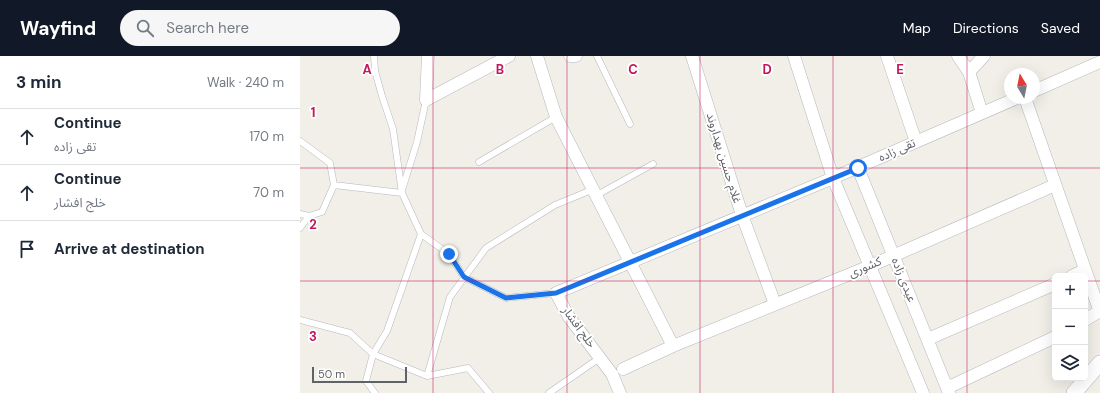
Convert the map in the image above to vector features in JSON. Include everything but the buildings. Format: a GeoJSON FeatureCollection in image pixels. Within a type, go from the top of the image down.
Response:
{"type":"FeatureCollection","features":[{"type":"Feature","properties":{"kind":"street"},"geometry":{"type":"LineString","coordinates":[[426,100],[428,56]]}},
{"type":"Feature","properties":{"kind":"street"},"geometry":{"type":"LineString","coordinates":[[426,100],[509,56]]}},
{"type":"Feature","properties":{"kind":"street"},"geometry":{"type":"LineString","coordinates":[[537,56],[556,116],[673,346]]}},
{"type":"Feature","properties":{"kind":"street"},"geometry":{"type":"LineString","coordinates":[[570,56],[576,56]]}},
{"type":"Feature","properties":{"kind":"street","name":"غلام حسین بهداروند"},"geometry":{"type":"LineString","coordinates":[[692,56],[742,215],[775,304]]}},
{"type":"Feature","properties":{"kind":"street"},"geometry":{"type":"LineString","coordinates":[[794,56],[833,178],[923,393]]}},
{"type":"Feature","properties":{"kind":"street"},"geometry":{"type":"LineString","coordinates":[[887,56],[916,142]]}},
{"type":"Feature","properties":{"kind":"street"},"geometry":{"type":"LineString","coordinates":[[958,56],[969,72],[982,113]]}},
{"type":"Feature","properties":{"kind":"street"},"geometry":{"type":"LineString","coordinates":[[969,72],[984,56]]}},
{"type":"Feature","properties":{"kind":"street"},"geometry":{"type":"LineString","coordinates":[[1040,87],[1100,62]]}},
{"type":"Feature","properties":{"kind":"street","name":"تقی زاده"},"geometry":{"type":"LineString","coordinates":[[556,293],[858,168],[1004,104]]}},
{"type":"Feature","properties":{"kind":"street"},"geometry":{"type":"LineString","coordinates":[[1027,104],[1100,312],[1088,318]]}},
{"type":"Feature","properties":{"kind":"street","name":"عیدی زاده"},"geometry":{"type":"LineString","coordinates":[[858,168],[948,390]]}},
{"type":"Feature","properties":{"kind":"street","name":"کشوری"},"geometry":{"type":"LineString","coordinates":[[623,369],[673,346],[870,266],[1055,185]]}},
{"type":"Feature","properties":{"kind":"street"},"geometry":{"type":"LineString","coordinates":[[1078,273],[1085,270]]}},
{"type":"Feature","properties":{"kind":"street"},"geometry":{"type":"LineString","coordinates":[[928,339],[1052,285]]}},
{"type":"Feature","properties":{"kind":"street","name":"خلج افشار"},"geometry":{"type":"LineString","coordinates":[[556,293],[569,317],[601,357],[612,374],[620,393]]}},
{"type":"Feature","properties":{"kind":"street"},"geometry":{"type":"LineString","coordinates":[[948,390],[1052,338]]}},
{"type":"Feature","properties":{"kind":"street"},"geometry":{"type":"LineString","coordinates":[[1074,393],[1100,363]]}},
{"type":"Feature","properties":{"kind":"lane"},"geometry":{"type":"LineString","coordinates":[[374,56],[375,71],[393,129],[402,193],[421,234],[449,254],[464,277]]}},
{"type":"Feature","properties":{"kind":"lane"},"geometry":{"type":"LineString","coordinates":[[597,56],[630,124]]}},
{"type":"Feature","properties":{"kind":"lane"},"geometry":{"type":"LineString","coordinates":[[402,193],[417,142],[426,100]]}},
{"type":"Feature","properties":{"kind":"lane"},"geometry":{"type":"LineString","coordinates":[[479,162],[556,116]]}},
{"type":"Feature","properties":{"kind":"lane"},"geometry":{"type":"LineString","coordinates":[[300,141],[330,163],[334,185],[322,212],[309,216],[300,214]]}},
{"type":"Feature","properties":{"kind":"lane"},"geometry":{"type":"LineString","coordinates":[[427,376],[450,297],[486,248],[555,205],[595,192],[653,164]]}},
{"type":"Feature","properties":{"kind":"lane"},"geometry":{"type":"LineString","coordinates":[[334,185],[402,193]]}},
{"type":"Feature","properties":{"kind":"lane"},"geometry":{"type":"LineString","coordinates":[[300,228],[309,216]]}},
{"type":"Feature","properties":{"kind":"lane"},"geometry":{"type":"LineString","coordinates":[[375,393],[366,381],[373,354],[387,331],[421,234]]}},
{"type":"Feature","properties":{"kind":"lane","name":"خلج افشار"},"geometry":{"type":"LineString","coordinates":[[464,277],[506,298],[556,293]]}},
{"type":"Feature","properties":{"kind":"lane"},"geometry":{"type":"LineString","coordinates":[[300,320],[350,333],[373,354],[427,376],[468,368],[489,393]]}},
{"type":"Feature","properties":{"kind":"lane"},"geometry":{"type":"LineString","coordinates":[[550,393],[601,357]]}},
{"type":"Feature","properties":{"kind":"route"},"geometry":{"type":"LineString","coordinates":[[449,254],[464,277],[506,298],[556,293],[858,168]]}}]}
